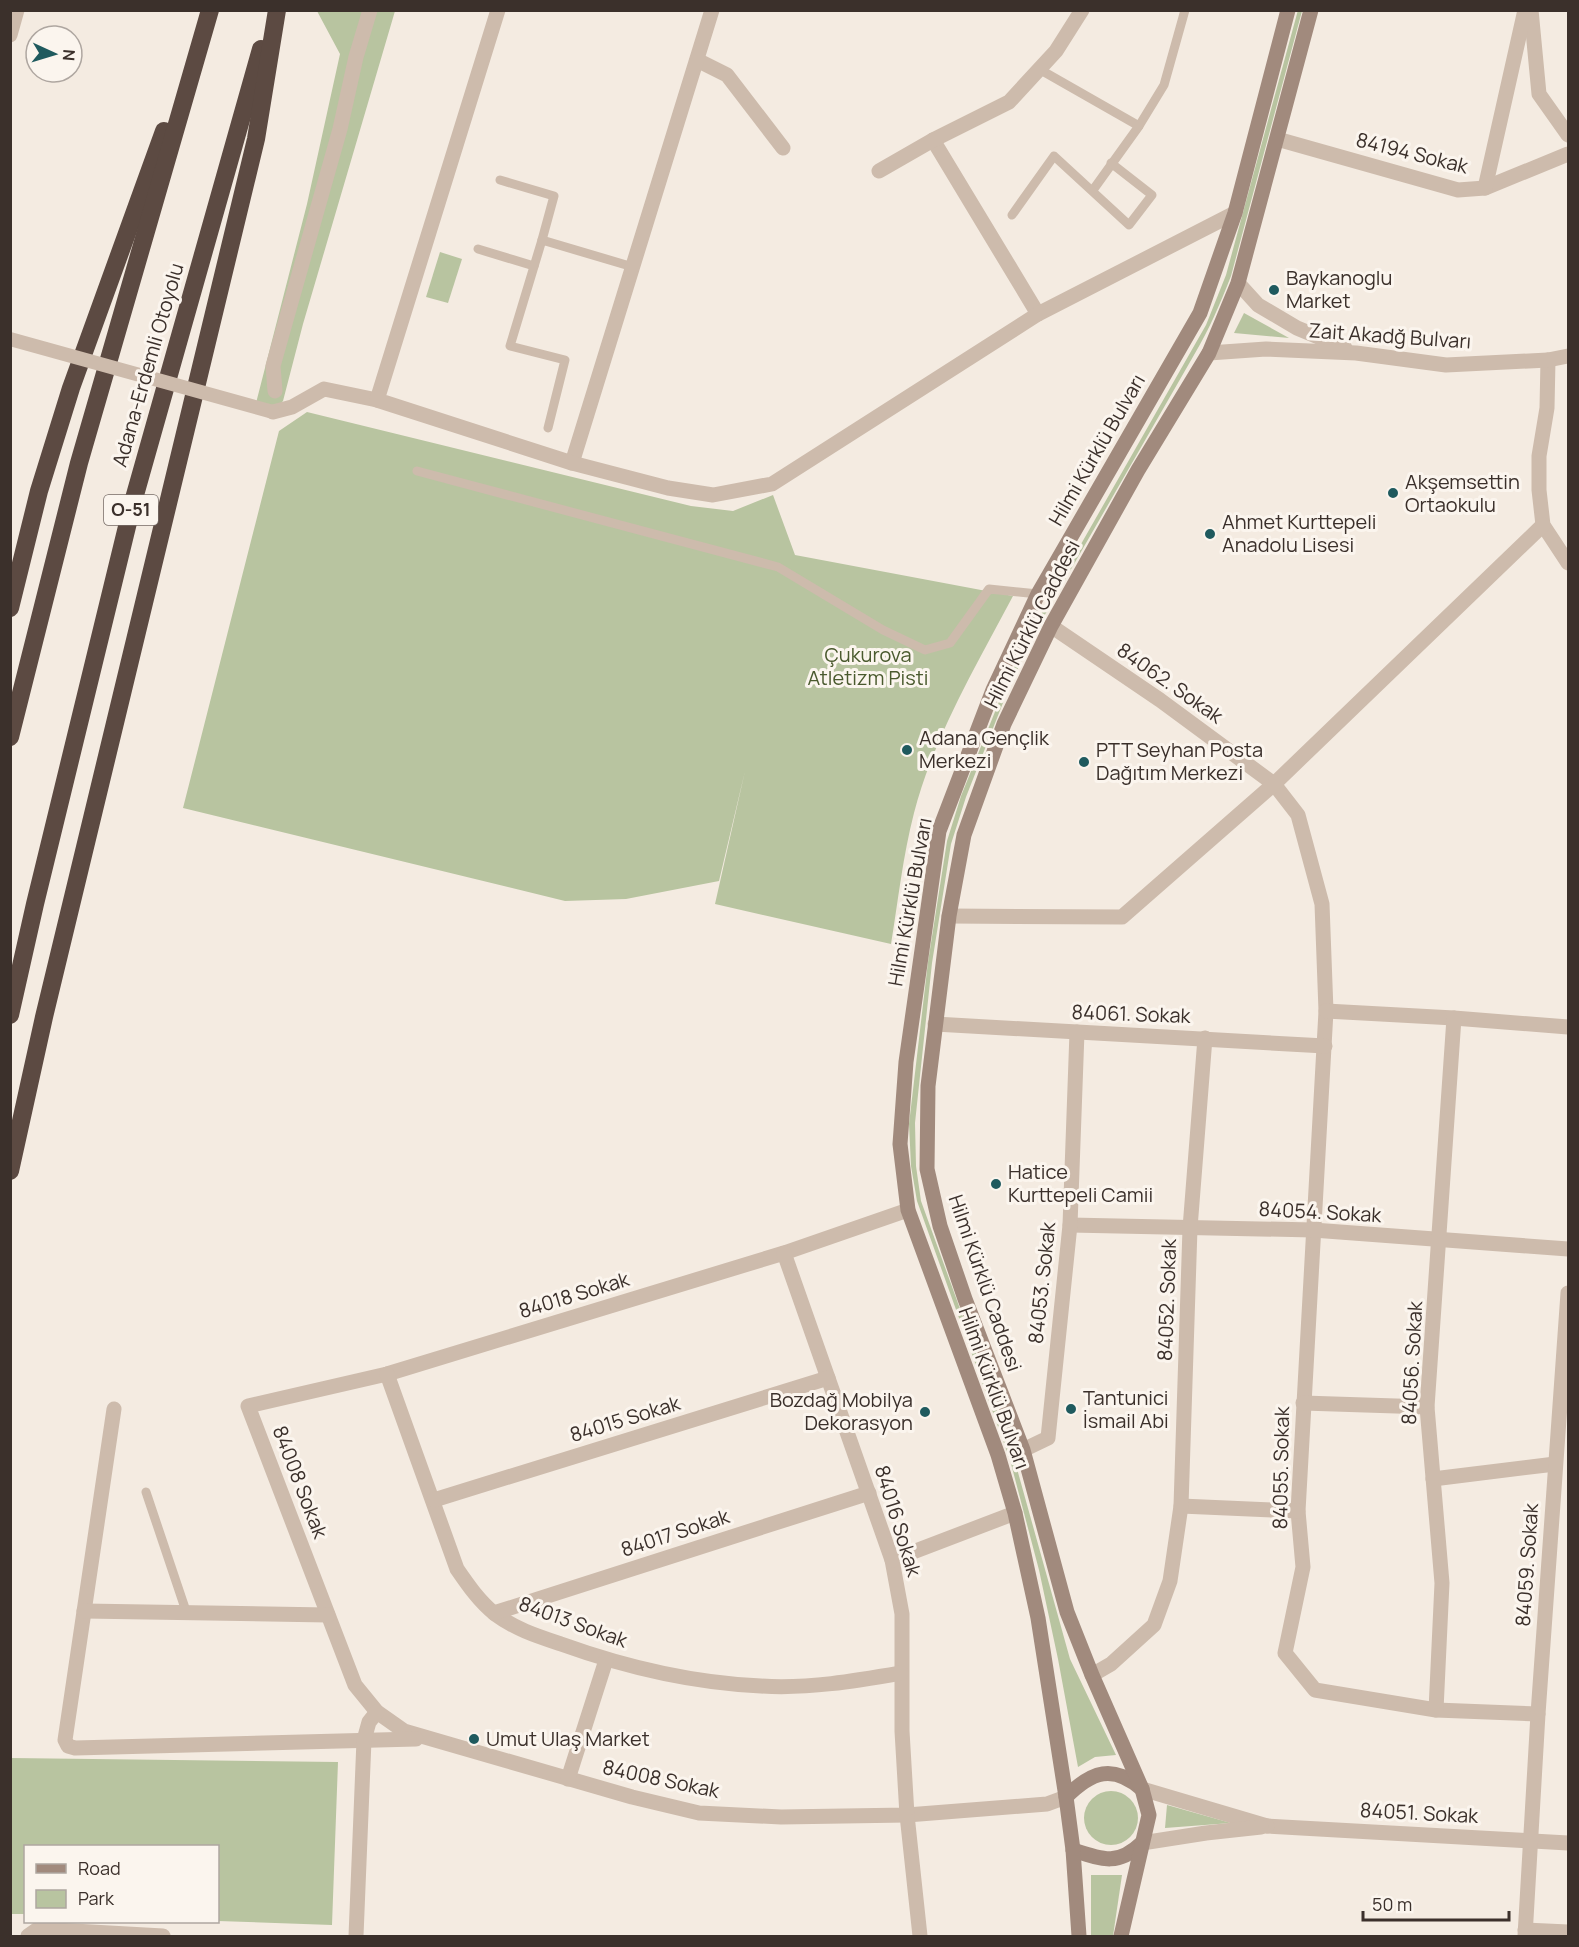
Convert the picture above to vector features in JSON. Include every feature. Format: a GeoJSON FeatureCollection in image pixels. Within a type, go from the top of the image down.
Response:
{"type":"FeatureCollection","features":[{"type":"Feature","properties":{"kind":"highway"},"geometry":{"type":"LineString","coordinates":[[10,608],[39,491],[70,388],[209,10]]}},
{"type":"Feature","properties":{"kind":"highway","name":"Adana-Erdemli Otoyolu"},"geometry":{"type":"LineString","coordinates":[[10,737],[79,463],[209,10]]}},
{"type":"Feature","properties":{"kind":"highway","name":"Adana-Erdemli Otoyolu"},"geometry":{"type":"LineString","coordinates":[[10,1015],[134,502],[272,10]]}},
{"type":"Feature","properties":{"kind":"highway"},"geometry":{"type":"LineString","coordinates":[[10,1171],[46,1005],[256,139],[277,10]]}},
{"type":"Feature","properties":{"kind":"main road","name":"Hilmi Kürklü Bulvarı"},"geometry":{"type":"LineString","coordinates":[[1073,1850],[1038,1618],[1015,1513],[998,1455],[908,1210],[900,1144],[906,1062],[939,831],[993,690],[1038,594],[1200,313],[1235,213],[1288,10]]}},
{"type":"Feature","properties":{"kind":"main road"},"geometry":{"type":"LineString","coordinates":[[1209,353],[1238,284],[1311,10]]}},
{"type":"Feature","properties":{"kind":"main road","name":"Hilmi Kürklü Caddesi"},"geometry":{"type":"LineString","coordinates":[[1121,1936],[1149,1815],[1142,1789],[1067,1612],[1023,1450],[965,1299],[940,1226],[927,1169],[928,1086],[949,916],[964,835],[1005,724],[1051,626],[1138,470],[1209,353]]}},
{"type":"Feature","properties":{"kind":"main road"},"geometry":{"type":"LineString","coordinates":[[1066,1797],[1091,1776],[1105,1773],[1119,1774],[1132,1780],[1142,1789]]}},
{"type":"Feature","properties":{"kind":"main road"},"geometry":{"type":"LineString","coordinates":[[1079,1936],[1073,1850],[1104,1860],[1132,1853],[1142,1843]]}},
{"type":"Feature","properties":{"kind":"street"},"geometry":{"type":"LineString","coordinates":[[10,35],[17,10]]}},
{"type":"Feature","properties":{"kind":"street"},"geometry":{"type":"LineString","coordinates":[[275,391],[273,366],[340,129],[356,57],[370,10]]}},
{"type":"Feature","properties":{"kind":"street"},"geometry":{"type":"LineString","coordinates":[[377,400],[498,10]]}},
{"type":"Feature","properties":{"kind":"street"},"geometry":{"type":"LineString","coordinates":[[572,463],[712,10]]}},
{"type":"Feature","properties":{"kind":"street"},"geometry":{"type":"LineString","coordinates":[[879,171],[933,140],[1009,102],[1056,51],[1082,10]]}},
{"type":"Feature","properties":{"kind":"street"},"geometry":{"type":"LineString","coordinates":[[1485,188],[1525,10]]}},
{"type":"Feature","properties":{"kind":"street"},"geometry":{"type":"LineString","coordinates":[[1531,10],[1539,94],[1569,135]]}},
{"type":"Feature","properties":{"kind":"street"},"geometry":{"type":"LineString","coordinates":[[697,60],[727,75],[783,148]]}},
{"type":"Feature","properties":{"kind":"street"},"geometry":{"type":"LineString","coordinates":[[933,140],[1038,314]]}},
{"type":"Feature","properties":{"kind":"street","name":"84194 Sokak"},"geometry":{"type":"LineString","coordinates":[[1277,140],[1458,190],[1485,188],[1569,154]]}},
{"type":"Feature","properties":{"kind":"street"},"geometry":{"type":"LineString","coordinates":[[10,339],[273,412],[292,407],[324,389],[377,400],[572,463],[668,488],[713,495],[772,484],[1038,314],[1235,213]]}},
{"type":"Feature","properties":{"kind":"street"},"geometry":{"type":"LineString","coordinates":[[1238,284],[1258,305],[1296,328],[1356,353]]}},
{"type":"Feature","properties":{"kind":"street","name":"Zait Akadğ Bulvarı"},"geometry":{"type":"LineString","coordinates":[[1209,353],[1266,349],[1356,353],[1446,364],[1548,360],[1569,356]]}},
{"type":"Feature","properties":{"kind":"street"},"geometry":{"type":"LineString","coordinates":[[1548,360],[1547,408],[1539,456],[1539,490],[1543,525],[1569,563]]}},
{"type":"Feature","properties":{"kind":"street"},"geometry":{"type":"LineString","coordinates":[[949,916],[1122,917],[1274,784],[1543,525]]}},
{"type":"Feature","properties":{"kind":"street","name":"84062. Sokak"},"geometry":{"type":"LineString","coordinates":[[1051,626],[1160,700],[1274,784],[1298,815],[1322,904],[1326,1011]]}},
{"type":"Feature","properties":{"kind":"street"},"geometry":{"type":"LineString","coordinates":[[1326,1011],[1569,1027]]}},
{"type":"Feature","properties":{"kind":"street","name":"84055. Sokak"},"geometry":{"type":"LineString","coordinates":[[1326,1011],[1298,1511],[1303,1567],[1285,1653],[1315,1689],[1436,1710],[1538,1714]]}},
{"type":"Feature","properties":{"kind":"street","name":"84056. Sokak"},"geometry":{"type":"LineString","coordinates":[[1436,1710],[1442,1583],[1427,1407],[1454,1018]]}},
{"type":"Feature","properties":{"kind":"street","name":"84061. Sokak"},"geometry":{"type":"LineString","coordinates":[[935,1024],[1325,1046]]}},
{"type":"Feature","properties":{"kind":"street","name":"84053. Sokak"},"geometry":{"type":"LineString","coordinates":[[1023,1450],[1048,1438],[1070,1225],[1077,1032]]}},
{"type":"Feature","properties":{"kind":"street","name":"84052. Sokak"},"geometry":{"type":"LineString","coordinates":[[1092,1675],[1111,1664],[1154,1625],[1170,1581],[1181,1506],[1190,1228],[1205,1038]]}},
{"type":"Feature","properties":{"kind":"street","name":"84018 Sokak"},"geometry":{"type":"LineString","coordinates":[[248,1406],[387,1374],[784,1252],[908,1210]]}},
{"type":"Feature","properties":{"kind":"street","name":"84054. Sokak"},"geometry":{"type":"LineString","coordinates":[[1070,1225],[1313,1230],[1569,1249]]}},
{"type":"Feature","properties":{"kind":"street","name":"84016 Sokak"},"geometry":{"type":"LineString","coordinates":[[784,1252],[892,1560],[902,1614],[902,1731],[907,1815],[920,1936]]}},
{"type":"Feature","properties":{"kind":"street","name":"84059. Sokak"},"geometry":{"type":"LineString","coordinates":[[1525,1933],[1538,1714],[1569,1293]]}},
{"type":"Feature","properties":{"kind":"street","name":"84013 Sokak"},"geometry":{"type":"LineString","coordinates":[[387,1374],[457,1569],[473,1593],[494,1613],[520,1630],[606,1660],[694,1680],[762,1687],[837,1684],[901,1673]]}},
{"type":"Feature","properties":{"kind":"street","name":"84015 Sokak"},"geometry":{"type":"LineString","coordinates":[[434,1500],[828,1378]]}},
{"type":"Feature","properties":{"kind":"street"},"geometry":{"type":"LineString","coordinates":[[1303,1403],[1427,1407]]}},
{"type":"Feature","properties":{"kind":"street","name":"84008 Sokak"},"geometry":{"type":"LineString","coordinates":[[248,1406],[355,1685],[377,1712],[404,1731],[632,1797],[699,1813],[781,1817],[907,1815],[1047,1804],[1066,1797]]}},
{"type":"Feature","properties":{"kind":"street"},"geometry":{"type":"LineString","coordinates":[[114,1409],[65,1740],[68,1746],[75,1748],[430,1739]]}},
{"type":"Feature","properties":{"kind":"street"},"geometry":{"type":"LineString","coordinates":[[1433,1479],[1556,1464]]}},
{"type":"Feature","properties":{"kind":"street","name":"84017 Sokak"},"geometry":{"type":"LineString","coordinates":[[494,1613],[869,1493]]}},
{"type":"Feature","properties":{"kind":"street"},"geometry":{"type":"LineString","coordinates":[[1553,1504],[1569,1504]]}},
{"type":"Feature","properties":{"kind":"street"},"geometry":{"type":"LineString","coordinates":[[1181,1506],[1298,1511]]}},
{"type":"Feature","properties":{"kind":"street"},"geometry":{"type":"LineString","coordinates":[[892,1560],[1015,1513]]}},
{"type":"Feature","properties":{"kind":"street"},"geometry":{"type":"LineString","coordinates":[[84,1611],[328,1615]]}},
{"type":"Feature","properties":{"kind":"street"},"geometry":{"type":"LineString","coordinates":[[568,1779],[606,1660]]}},
{"type":"Feature","properties":{"kind":"street"},"geometry":{"type":"LineString","coordinates":[[356,1936],[364,1740],[369,1722],[377,1712]]}},
{"type":"Feature","properties":{"kind":"street"},"geometry":{"type":"LineString","coordinates":[[1142,1789],[1266,1826]]}},
{"type":"Feature","properties":{"kind":"street"},"geometry":{"type":"LineString","coordinates":[[1142,1843],[1266,1826]]}},
{"type":"Feature","properties":{"kind":"street","name":"84051. Sokak"},"geometry":{"type":"LineString","coordinates":[[1266,1826],[1569,1843]]}},
{"type":"Feature","properties":{"kind":"street"},"geometry":{"type":"LineString","coordinates":[[28,1936],[38,1929],[163,1936]]}},
{"type":"Feature","properties":{"kind":"street"},"geometry":{"type":"LineString","coordinates":[[1525,1933],[1569,1932]]}},
{"type":"Feature","properties":{"kind":"lane"},"geometry":{"type":"LineString","coordinates":[[1093,190],[1139,126],[1164,85],[1185,10]]}},
{"type":"Feature","properties":{"kind":"lane"},"geometry":{"type":"LineString","coordinates":[[1039,69],[1139,126]]}},
{"type":"Feature","properties":{"kind":"lane"},"geometry":{"type":"LineString","coordinates":[[1012,214],[1054,156],[1129,225],[1152,195],[1111,163]]}},
{"type":"Feature","properties":{"kind":"lane"},"geometry":{"type":"LineString","coordinates":[[500,180],[554,196],[510,346],[565,360],[548,428]]}},
{"type":"Feature","properties":{"kind":"lane"},"geometry":{"type":"LineString","coordinates":[[542,240],[633,267]]}},
{"type":"Feature","properties":{"kind":"lane"},"geometry":{"type":"LineString","coordinates":[[478,249],[534,266]]}},
{"type":"Feature","properties":{"kind":"lane"},"geometry":{"type":"LineString","coordinates":[[417,471],[778,567],[883,630],[925,650],[950,643],[988,589],[1038,594]]}},
{"type":"Feature","properties":{"kind":"lane"},"geometry":{"type":"LineString","coordinates":[[146,1492],[187,1614]]}},
{"type":"Feature","properties":{"kind":"green space"},"geometry":{"type":"Polygon","coordinates":[[[1298,10],[1302,11],[1231,276],[1199,346],[1039,625],[1010,685],[966,797],[951,844],[932,963],[915,1123],[916,1166],[921,1201],[1014,1458],[1070,1659],[1116,1755],[1095,1757],[1078,1767],[1039,1570],[1010,1460],[917,1201],[911,1166],[909,1124],[928,962],[947,841],[961,796],[1007,682],[1036,623],[1206,325],[1226,275],[1298,10]]]}},
{"type":"Feature","properties":{"kind":"green space"},"geometry":{"type":"Polygon","coordinates":[[[317,11],[395,11],[303,324],[283,401],[271,413],[255,407],[307,204],[340,54],[317,11]]]}},
{"type":"Feature","properties":{"kind":"green space"},"geometry":{"type":"Polygon","coordinates":[[[440,252],[462,259],[448,303],[426,297],[440,252]]]}},
{"type":"Feature","properties":{"kind":"green space"},"geometry":{"type":"Polygon","coordinates":[[[1244,313],[1289,338],[1234,333],[1244,313]]]}},
{"type":"Feature","properties":{"kind":"green space","name":"Çukurova Atletizm Pisti"},"geometry":{"type":"Polygon","coordinates":[[[307,412],[691,506],[733,511],[773,495],[795,555],[1013,596],[957,702],[922,784],[907,845],[891,944],[715,904],[745,771],[719,881],[626,899],[565,901],[183,808],[279,431],[307,412]]]}},
{"type":"Feature","properties":{"kind":"green space"},"geometry":{"type":"Polygon","coordinates":[[[11,1758],[338,1762],[332,1925],[219,1921],[219,1845],[24,1845],[24,1914],[11,1914],[11,1758]]]}},
{"type":"Feature","properties":{"kind":"green space"},"geometry":{"type":"Polygon","coordinates":[[[1106,1791],[1116,1791],[1126,1795],[1134,1803],[1138,1818],[1134,1833],[1126,1841],[1116,1845],[1106,1845],[1096,1841],[1088,1833],[1084,1823],[1084,1813],[1088,1803],[1096,1795],[1106,1791]]]}},
{"type":"Feature","properties":{"kind":"green space"},"geometry":{"type":"Polygon","coordinates":[[[1167,1805],[1231,1823],[1165,1828],[1167,1805]]]}},
{"type":"Feature","properties":{"kind":"green space"},"geometry":{"type":"Polygon","coordinates":[[[1091,1875],[1122,1875],[1113,1936],[1091,1936],[1091,1875]]]}},
{"type":"Feature","properties":{"kind":"place","name":"Baykanoglu Market"},"geometry":{"type":"Point","coordinates":[1274,290]}},
{"type":"Feature","properties":{"kind":"place","name":"Akşemsettin Ortaokulu"},"geometry":{"type":"Point","coordinates":[1393,493]}},
{"type":"Feature","properties":{"kind":"place","name":"Ahmet Kurttepeli Anadolu Lisesi"},"geometry":{"type":"Point","coordinates":[1210,534]}},
{"type":"Feature","properties":{"kind":"place","name":"Adana Gençlik Merkezi"},"geometry":{"type":"Point","coordinates":[907,750]}},
{"type":"Feature","properties":{"kind":"place","name":"PTT Seyhan Posta Dağıtım Merkezi"},"geometry":{"type":"Point","coordinates":[1084,762]}},
{"type":"Feature","properties":{"kind":"place","name":"Hatice Kurttepeli Camii"},"geometry":{"type":"Point","coordinates":[996,1184]}},
{"type":"Feature","properties":{"kind":"place","name":"Tantunici İsmail Abi"},"geometry":{"type":"Point","coordinates":[1071,1409]}},
{"type":"Feature","properties":{"kind":"place","name":"Bozdağ Mobilya Dekorasyon"},"geometry":{"type":"Point","coordinates":[925,1412]}},
{"type":"Feature","properties":{"kind":"place","name":"Umut Ulaş Market"},"geometry":{"type":"Point","coordinates":[474,1739]}}]}
